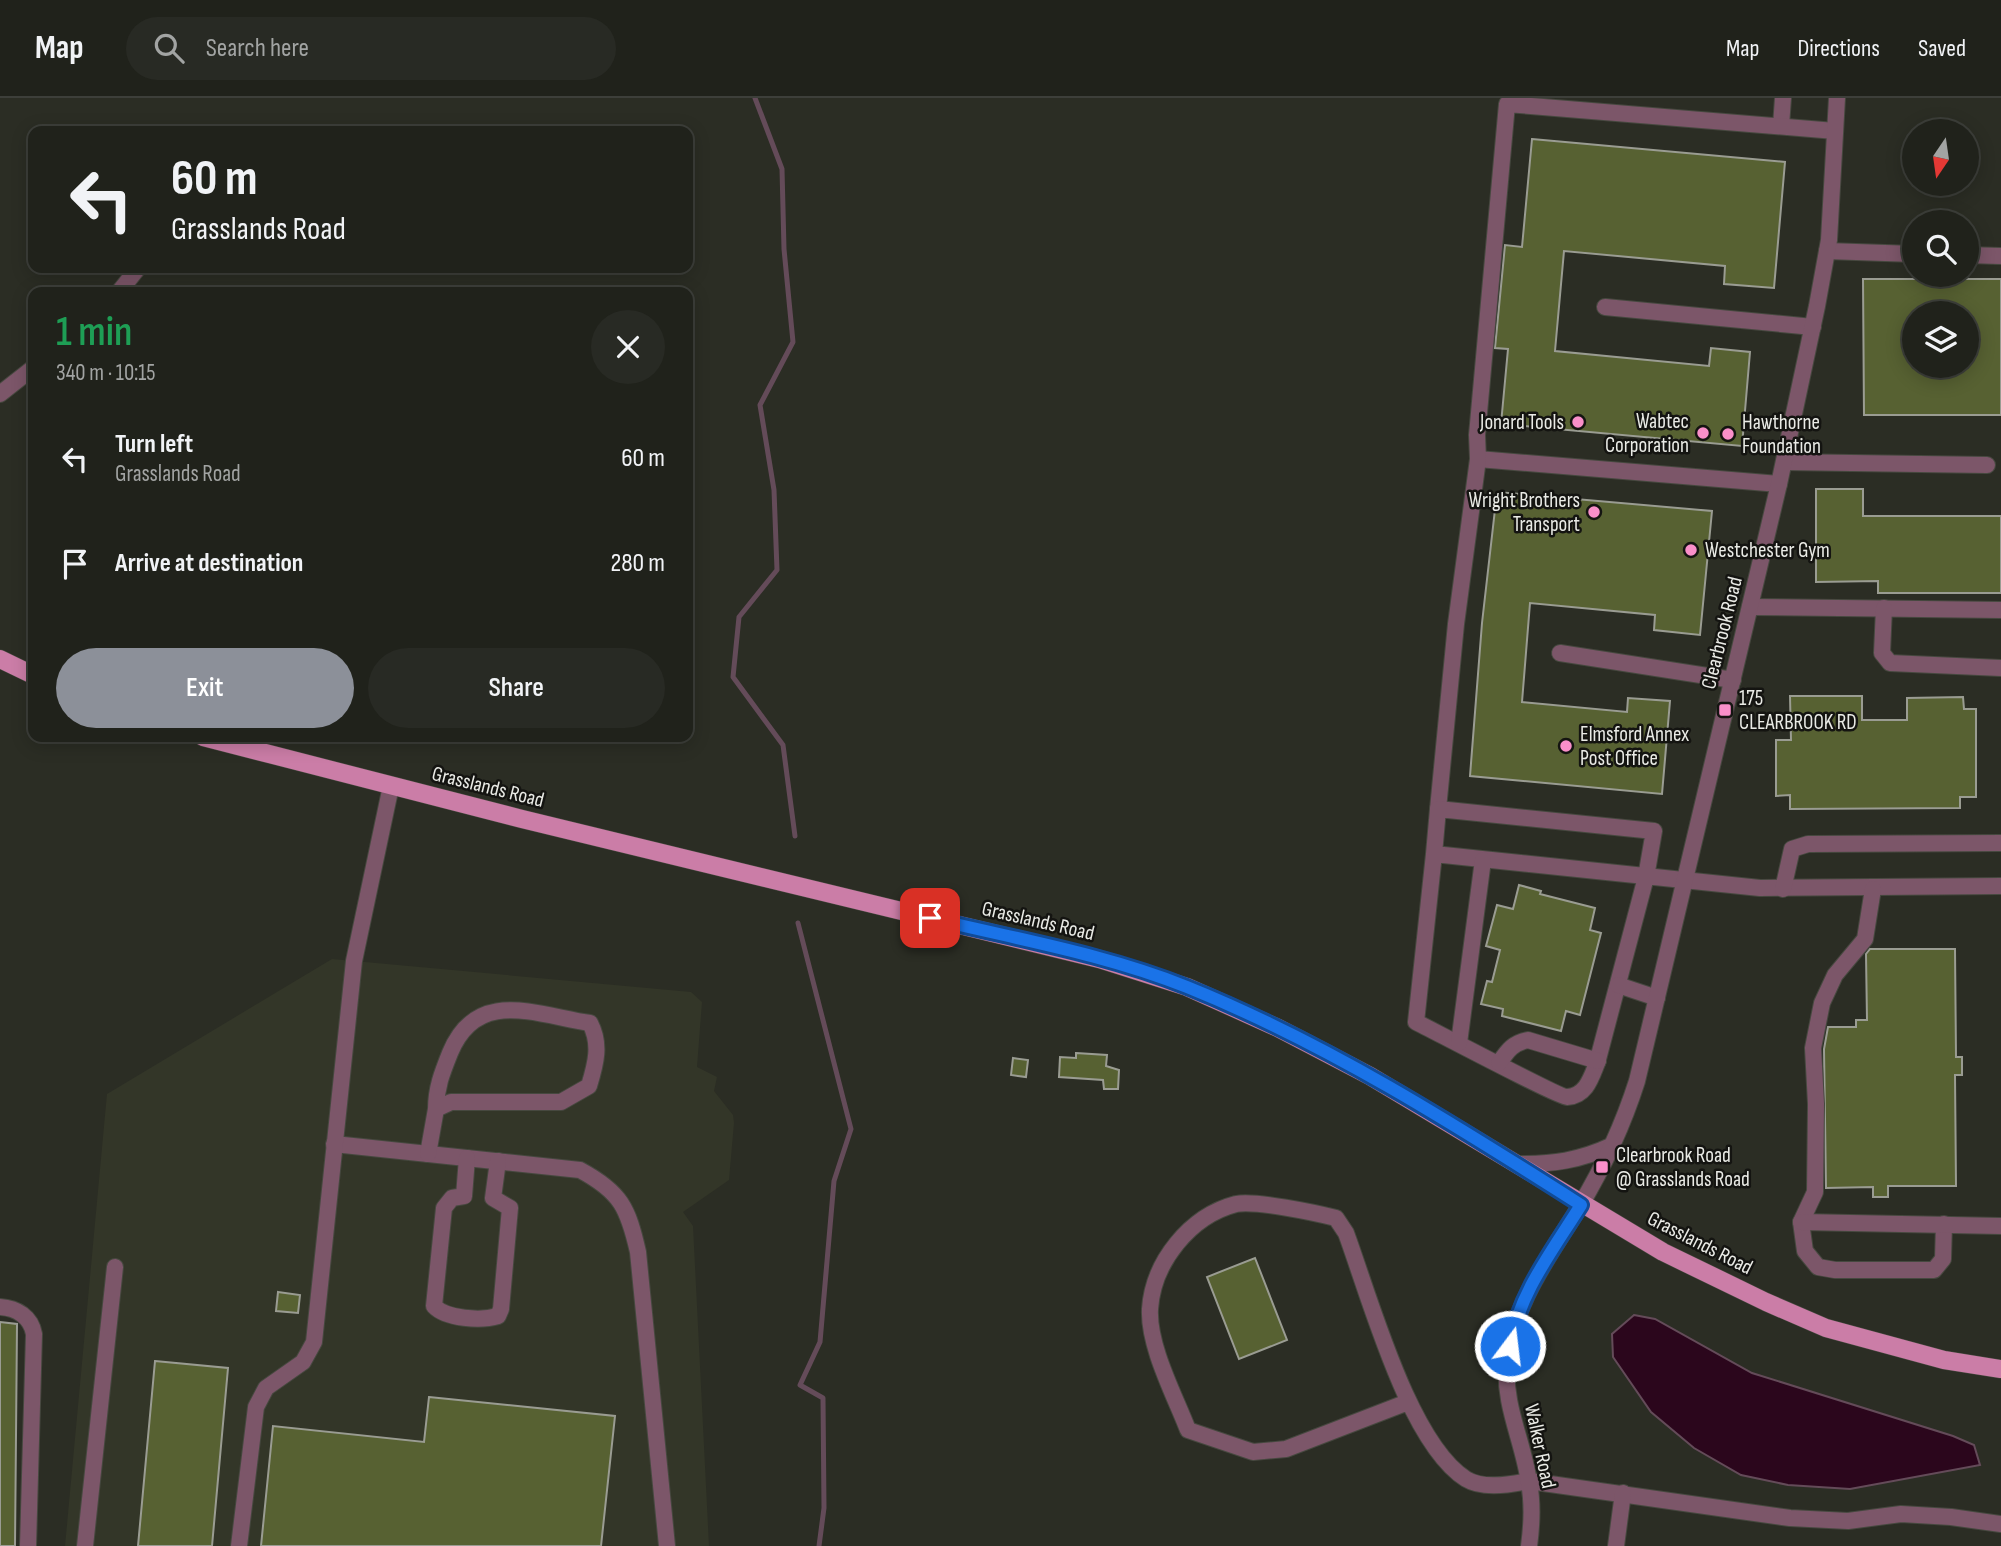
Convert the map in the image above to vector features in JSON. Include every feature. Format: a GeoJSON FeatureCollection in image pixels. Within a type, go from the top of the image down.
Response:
{"type":"FeatureCollection","features":[{"type":"Feature","properties":{"kind":"main road"},"geometry":{"type":"LineString","coordinates":[[0,659],[28,673]]}},
{"type":"Feature","properties":{"kind":"main road","name":"Grasslands Road"},"geometry":{"type":"LineString","coordinates":[[222,742],[391,786],[1099,959],[1187,987],[1278,1028],[1370,1076],[1663,1252],[1826,1328],[1944,1360],[2001,1369]]}},
{"type":"Feature","properties":{"kind":"street"},"geometry":{"type":"LineString","coordinates":[[1781,127],[1783,98]]}},
{"type":"Feature","properties":{"kind":"street","name":"Clearbrook Road"},"geometry":{"type":"LineString","coordinates":[[1581,1205],[1613,1145],[1637,1081],[1779,484],[1827,251],[1837,98]]}},
{"type":"Feature","properties":{"kind":"street"},"geometry":{"type":"LineString","coordinates":[[1438,809],[1654,831],[1646,877],[1598,1061],[1587,1088],[1570,1097],[1559,1096],[1499,1063],[1416,1023],[1455,624],[1478,459],[1477,435],[1507,104],[1835,131]]}},
{"type":"Feature","properties":{"kind":"street"},"geometry":{"type":"LineString","coordinates":[[1827,251],[1902,254]]}},
{"type":"Feature","properties":{"kind":"street"},"geometry":{"type":"LineString","coordinates":[[1979,255],[2001,256]]}},
{"type":"Feature","properties":{"kind":"street"},"geometry":{"type":"LineString","coordinates":[[123,287],[134,273]]}},
{"type":"Feature","properties":{"kind":"street"},"geometry":{"type":"LineString","coordinates":[[1605,307],[1813,327]]}},
{"type":"Feature","properties":{"kind":"street"},"geometry":{"type":"LineString","coordinates":[[0,394],[28,372]]}},
{"type":"Feature","properties":{"kind":"street"},"geometry":{"type":"LineString","coordinates":[[1478,459],[1779,484]]}},
{"type":"Feature","properties":{"kind":"street"},"geometry":{"type":"LineString","coordinates":[[1784,462],[1987,465]]}},
{"type":"Feature","properties":{"kind":"street"},"geometry":{"type":"LineString","coordinates":[[1750,607],[2001,610]]}},
{"type":"Feature","properties":{"kind":"street"},"geometry":{"type":"LineString","coordinates":[[1884,608],[1882,653],[1889,663],[2001,668]]}},
{"type":"Feature","properties":{"kind":"street"},"geometry":{"type":"LineString","coordinates":[[1560,653],[1732,680]]}},
{"type":"Feature","properties":{"kind":"street"},"geometry":{"type":"LineString","coordinates":[[239,1546],[256,1407],[266,1388],[303,1362],[314,1342],[354,961],[391,786]]}},
{"type":"Feature","properties":{"kind":"street"},"geometry":{"type":"LineString","coordinates":[[1783,889],[1792,849],[1808,845],[2001,843]]}},
{"type":"Feature","properties":{"kind":"street"},"geometry":{"type":"LineString","coordinates":[[1434,853],[1685,882],[1783,889],[2001,886]]}},
{"type":"Feature","properties":{"kind":"street"},"geometry":{"type":"LineString","coordinates":[[1459,1043],[1483,860]]}},
{"type":"Feature","properties":{"kind":"street"},"geometry":{"type":"LineString","coordinates":[[1873,889],[1866,939],[1835,975],[1822,1003],[1813,1048],[1816,1104],[1815,1192],[1801,1222],[1805,1251],[1818,1267],[1835,1270],[1934,1270],[1943,1259],[1944,1224]]}},
{"type":"Feature","properties":{"kind":"street"},"geometry":{"type":"LineString","coordinates":[[1618,985],[1657,998]]}},
{"type":"Feature","properties":{"kind":"street"},"geometry":{"type":"LineString","coordinates":[[428,1154],[436,1110],[436,1087],[458,1032],[477,1017],[492,1010],[538,1012],[590,1023],[598,1038],[596,1064],[589,1086],[561,1102],[451,1102],[436,1110]]}},
{"type":"Feature","properties":{"kind":"street"},"geometry":{"type":"LineString","coordinates":[[1499,1063],[1509,1048],[1528,1040],[1598,1061]]}},
{"type":"Feature","properties":{"kind":"street"},"geometry":{"type":"LineString","coordinates":[[334,1144],[580,1170],[603,1182],[623,1202],[638,1252],[667,1546]]}},
{"type":"Feature","properties":{"kind":"street"},"geometry":{"type":"LineString","coordinates":[[1516,1164],[1556,1164],[1584,1158],[1613,1145]]}},
{"type":"Feature","properties":{"kind":"street"},"geometry":{"type":"LineString","coordinates":[[464,1196],[467,1158]]}},
{"type":"Feature","properties":{"kind":"street"},"geometry":{"type":"LineString","coordinates":[[493,1198],[498,1161]]}},
{"type":"Feature","properties":{"kind":"street"},"geometry":{"type":"LineString","coordinates":[[452,1198],[493,1198],[510,1209],[501,1309],[498,1316],[490,1318],[447,1315],[434,1306],[444,1208],[452,1198]]}},
{"type":"Feature","properties":{"kind":"street"},"geometry":{"type":"LineString","coordinates":[[1408,1402],[1286,1448],[1253,1452],[1188,1430],[1157,1352],[1153,1331],[1150,1310],[1160,1266],[1190,1231],[1208,1217],[1238,1204],[1336,1218],[1346,1233],[1408,1402],[1439,1456],[1468,1481],[1500,1486],[1529,1481],[1790,1518],[1849,1521],[1901,1514],[2001,1524]]}},
{"type":"Feature","properties":{"kind":"street","name":"Walker Road"},"geometry":{"type":"LineString","coordinates":[[1529,1546],[1533,1520],[1529,1481],[1509,1402],[1506,1365],[1513,1327],[1527,1291],[1581,1205]]}},
{"type":"Feature","properties":{"kind":"street"},"geometry":{"type":"LineString","coordinates":[[1801,1222],[2001,1226]]}},
{"type":"Feature","properties":{"kind":"street"},"geometry":{"type":"LineString","coordinates":[[85,1546],[115,1267]]}},
{"type":"Feature","properties":{"kind":"street"},"geometry":{"type":"LineString","coordinates":[[0,1307],[26,1317],[32,1324],[34,1334],[29,1546]]}},
{"type":"Feature","properties":{"kind":"street"},"geometry":{"type":"LineString","coordinates":[[1616,1546],[1623,1493]]}},
{"type":"Feature","properties":{"kind":"shaded area"},"geometry":{"type":"Polygon","coordinates":[[[332,959],[691,992],[702,1002],[697,1067],[717,1077],[714,1091],[733,1115],[734,1123],[729,1180],[683,1212],[693,1226],[709,1546],[65,1546],[107,1094],[332,959]]]}},
{"type":"Feature","properties":{"kind":"shaded area"},"geometry":{"type":"Polygon","coordinates":[[[1634,1315],[1655,1319],[1752,1373],[1974,1445],[1980,1465],[1850,1489],[1788,1485],[1741,1475],[1694,1448],[1651,1412],[1613,1357],[1612,1334],[1634,1315]]]}},
{"type":"Feature","properties":{"kind":"building"},"geometry":{"type":"Polygon","coordinates":[[[1532,139],[1785,162],[1774,288],[1724,284],[1725,266],[1564,251],[1555,351],[1709,366],[1711,348],[1750,352],[1742,446],[1501,424],[1508,349],[1495,348],[1505,245],[1522,247],[1532,139]]]}},
{"type":"Feature","properties":{"kind":"building"},"geometry":{"type":"Polygon","coordinates":[[[1863,279],[1902,279],[1902,287],[1979,287],[1979,279],[2001,279],[2001,415],[1864,415],[1863,279]]]}},
{"type":"Feature","properties":{"kind":"building"},"geometry":{"type":"Polygon","coordinates":[[[1816,489],[1863,489],[1863,516],[2001,516],[2001,593],[1878,593],[1878,581],[1816,582],[1816,489]]]}},
{"type":"Feature","properties":{"kind":"building"},"geometry":{"type":"Polygon","coordinates":[[[1497,492],[1712,511],[1700,635],[1654,630],[1655,615],[1530,603],[1522,702],[1627,712],[1628,698],[1670,701],[1662,794],[1470,776],[1482,623],[1497,492]]]}},
{"type":"Feature","properties":{"kind":"building"},"geometry":{"type":"Polygon","coordinates":[[[1790,696],[1862,696],[1862,720],[1907,720],[1907,698],[1963,697],[1964,709],[1976,709],[1976,797],[1960,797],[1960,808],[1790,809],[1790,795],[1776,796],[1776,740],[1791,740],[1790,696]]]}},
{"type":"Feature","properties":{"kind":"building"},"geometry":{"type":"Polygon","coordinates":[[[1519,885],[1541,891],[1540,894],[1595,908],[1590,930],[1601,933],[1580,1015],[1566,1011],[1561,1031],[1502,1016],[1503,1009],[1481,1004],[1487,981],[1492,982],[1500,950],[1486,946],[1497,905],[1513,909],[1519,885]]]}},
{"type":"Feature","properties":{"kind":"building"},"geometry":{"type":"Polygon","coordinates":[[[1870,949],[1955,949],[1956,1057],[1962,1057],[1962,1075],[1955,1075],[1956,1186],[1888,1186],[1888,1197],[1873,1197],[1873,1187],[1826,1188],[1824,1049],[1828,1027],[1856,1027],[1856,1020],[1867,1020],[1866,954],[1870,949]]]}},
{"type":"Feature","properties":{"kind":"building"},"geometry":{"type":"Polygon","coordinates":[[[1076,1053],[1107,1055],[1106,1066],[1119,1070],[1118,1089],[1104,1089],[1103,1080],[1059,1077],[1060,1057],[1076,1058],[1076,1053]]]}},
{"type":"Feature","properties":{"kind":"building"},"geometry":{"type":"Polygon","coordinates":[[[1013,1058],[1028,1060],[1026,1077],[1011,1075],[1013,1058]]]}},
{"type":"Feature","properties":{"kind":"building"},"geometry":{"type":"Polygon","coordinates":[[[1255,1258],[1287,1340],[1239,1359],[1207,1277],[1255,1258]]]}},
{"type":"Feature","properties":{"kind":"building"},"geometry":{"type":"Polygon","coordinates":[[[278,1292],[300,1295],[298,1313],[276,1311],[278,1292]]]}},
{"type":"Feature","properties":{"kind":"building"},"geometry":{"type":"Polygon","coordinates":[[[0,1322],[17,1324],[15,1546],[0,1546],[0,1322]]]}},
{"type":"Feature","properties":{"kind":"building"},"geometry":{"type":"Polygon","coordinates":[[[155,1361],[228,1368],[212,1546],[138,1546],[155,1361]]]}},
{"type":"Feature","properties":{"kind":"building"},"geometry":{"type":"Polygon","coordinates":[[[429,1397],[615,1416],[601,1546],[261,1546],[273,1426],[424,1442],[429,1397]]]}},
{"type":"Feature","properties":{"kind":"waterway"},"geometry":{"type":"LineString","coordinates":[[755,98],[782,169],[784,249],[793,342],[760,405],[774,490],[777,570],[739,617],[733,677],[783,745],[795,836]]}},
{"type":"Feature","properties":{"kind":"waterway"},"geometry":{"type":"LineString","coordinates":[[798,923],[851,1129],[834,1181],[820,1342],[800,1385],[823,1398],[824,1508],[819,1546]]}},
{"type":"Feature","properties":{"kind":"place","name":"Jonard Tools"},"geometry":{"type":"Point","coordinates":[1578,422]}},
{"type":"Feature","properties":{"kind":"place","name":"Wabtec Corporation"},"geometry":{"type":"Point","coordinates":[1703,433]}},
{"type":"Feature","properties":{"kind":"place","name":"Hawthorne Foundation"},"geometry":{"type":"Point","coordinates":[1728,434]}},
{"type":"Feature","properties":{"kind":"place","name":"Wright Brothers Transport"},"geometry":{"type":"Point","coordinates":[1594,512]}},
{"type":"Feature","properties":{"kind":"place","name":"Westchester Gym"},"geometry":{"type":"Point","coordinates":[1691,550]}},
{"type":"Feature","properties":{"kind":"place","name":"175 CLEARBROOK RD"},"geometry":{"type":"Point","coordinates":[1725,710]}},
{"type":"Feature","properties":{"kind":"place","name":"Elmsford Annex Post Office"},"geometry":{"type":"Point","coordinates":[1566,746]}},
{"type":"Feature","properties":{"kind":"place","name":"Clearbrook Road @ Grasslands Road"},"geometry":{"type":"Point","coordinates":[1602,1167]}},
{"type":"Feature","properties":{"kind":"route"},"geometry":{"type":"LineString","coordinates":[[930,918],[1099,959],[1187,987],[1278,1028],[1370,1076],[1581,1205],[1527,1291],[1513,1327],[1510,1346]]}}]}
